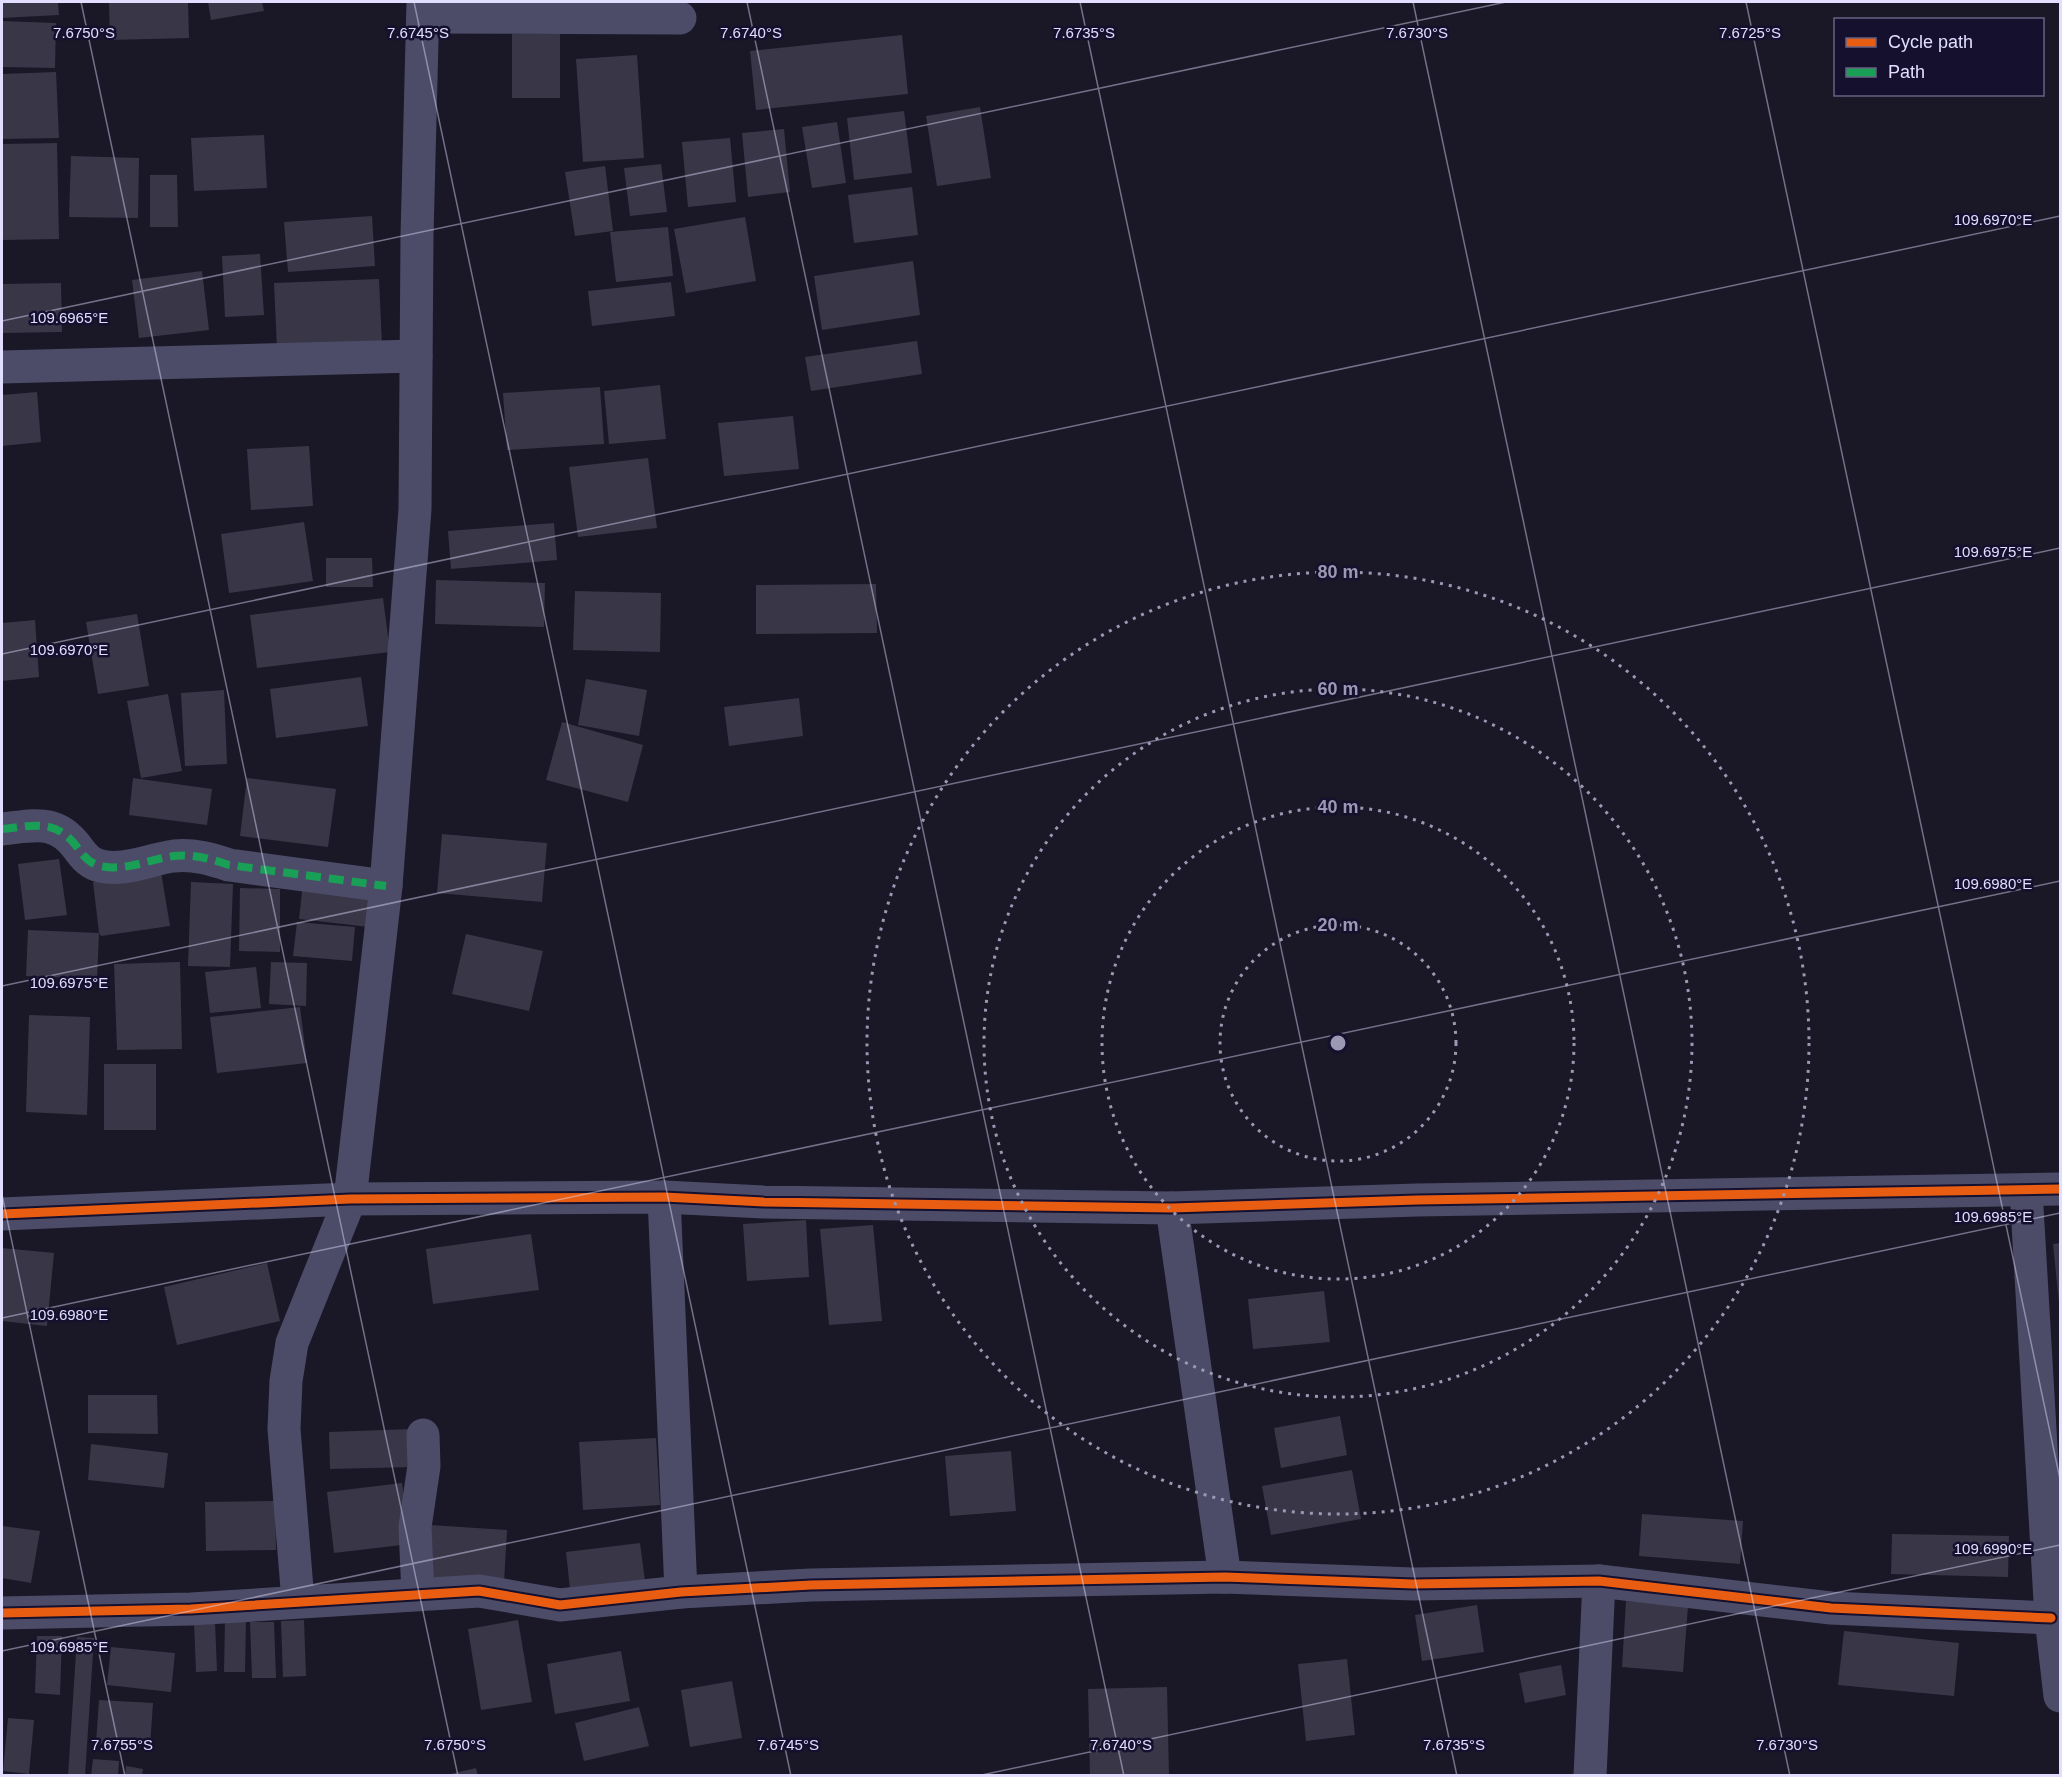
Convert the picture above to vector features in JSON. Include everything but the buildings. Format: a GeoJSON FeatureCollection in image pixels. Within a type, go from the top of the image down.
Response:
{"type":"FeatureCollection","features":[{"type":"Feature","properties":{"kind":"street"},"geometry":{"type":"LineString","coordinates":[[298,1602],[284,1429],[286,1381],[292,1343],[350,1199],[386,886],[415,509],[423,9],[680,18]]}},
{"type":"Feature","properties":{"kind":"street"},"geometry":{"type":"LineString","coordinates":[[2,368],[416,356]]}},
{"type":"Feature","properties":{"kind":"street"},"geometry":{"type":"LineString","coordinates":[[2,829],[46,826],[58,828],[88,860],[97,865],[121,866],[173,856],[189,856],[208,858],[229,865],[386,886]]}},
{"type":"Feature","properties":{"kind":"street"},"geometry":{"type":"LineString","coordinates":[[2,1214],[350,1199],[664,1197],[764,1202],[1172,1208],[1429,1200],[2061,1189]]}},
{"type":"Feature","properties":{"kind":"street"},"geometry":{"type":"LineString","coordinates":[[2026,1190],[2051,1618],[2061,1696]]}},
{"type":"Feature","properties":{"kind":"street"},"geometry":{"type":"LineString","coordinates":[[664,1197],[681,1592]]}},
{"type":"Feature","properties":{"kind":"street"},"geometry":{"type":"LineString","coordinates":[[1172,1208],[1225,1577]]}},
{"type":"Feature","properties":{"kind":"street"},"geometry":{"type":"LineString","coordinates":[[418,1594],[415,1527],[424,1466],[423,1435]]}},
{"type":"Feature","properties":{"kind":"street"},"geometry":{"type":"LineString","coordinates":[[2,1613],[191,1609],[479,1591],[560,1605],[681,1592],[811,1585],[1225,1577],[1413,1584],[1599,1581],[1831,1608],[2051,1618]]}},
{"type":"Feature","properties":{"kind":"street"},"geometry":{"type":"LineString","coordinates":[[1590,1776],[1599,1581]]}},
{"type":"Feature","properties":{"kind":"marked path"},"geometry":{"type":"LineString","coordinates":[[2,829],[34,826],[52,828],[69,838],[91,862],[107,867],[126,866],[174,856],[188,856],[229,865],[386,886]]}},
{"type":"Feature","properties":{"kind":"cycle path"},"geometry":{"type":"LineString","coordinates":[[2,1214],[350,1199],[664,1197],[764,1202],[1172,1208],[1417,1200],[2060,1189]]}},
{"type":"Feature","properties":{"kind":"cycle path"},"geometry":{"type":"LineString","coordinates":[[2,1613],[191,1609],[479,1591],[560,1605],[681,1592],[811,1585],[1225,1577],[1413,1584],[1599,1581],[1831,1608],[2051,1618]]}}]}
